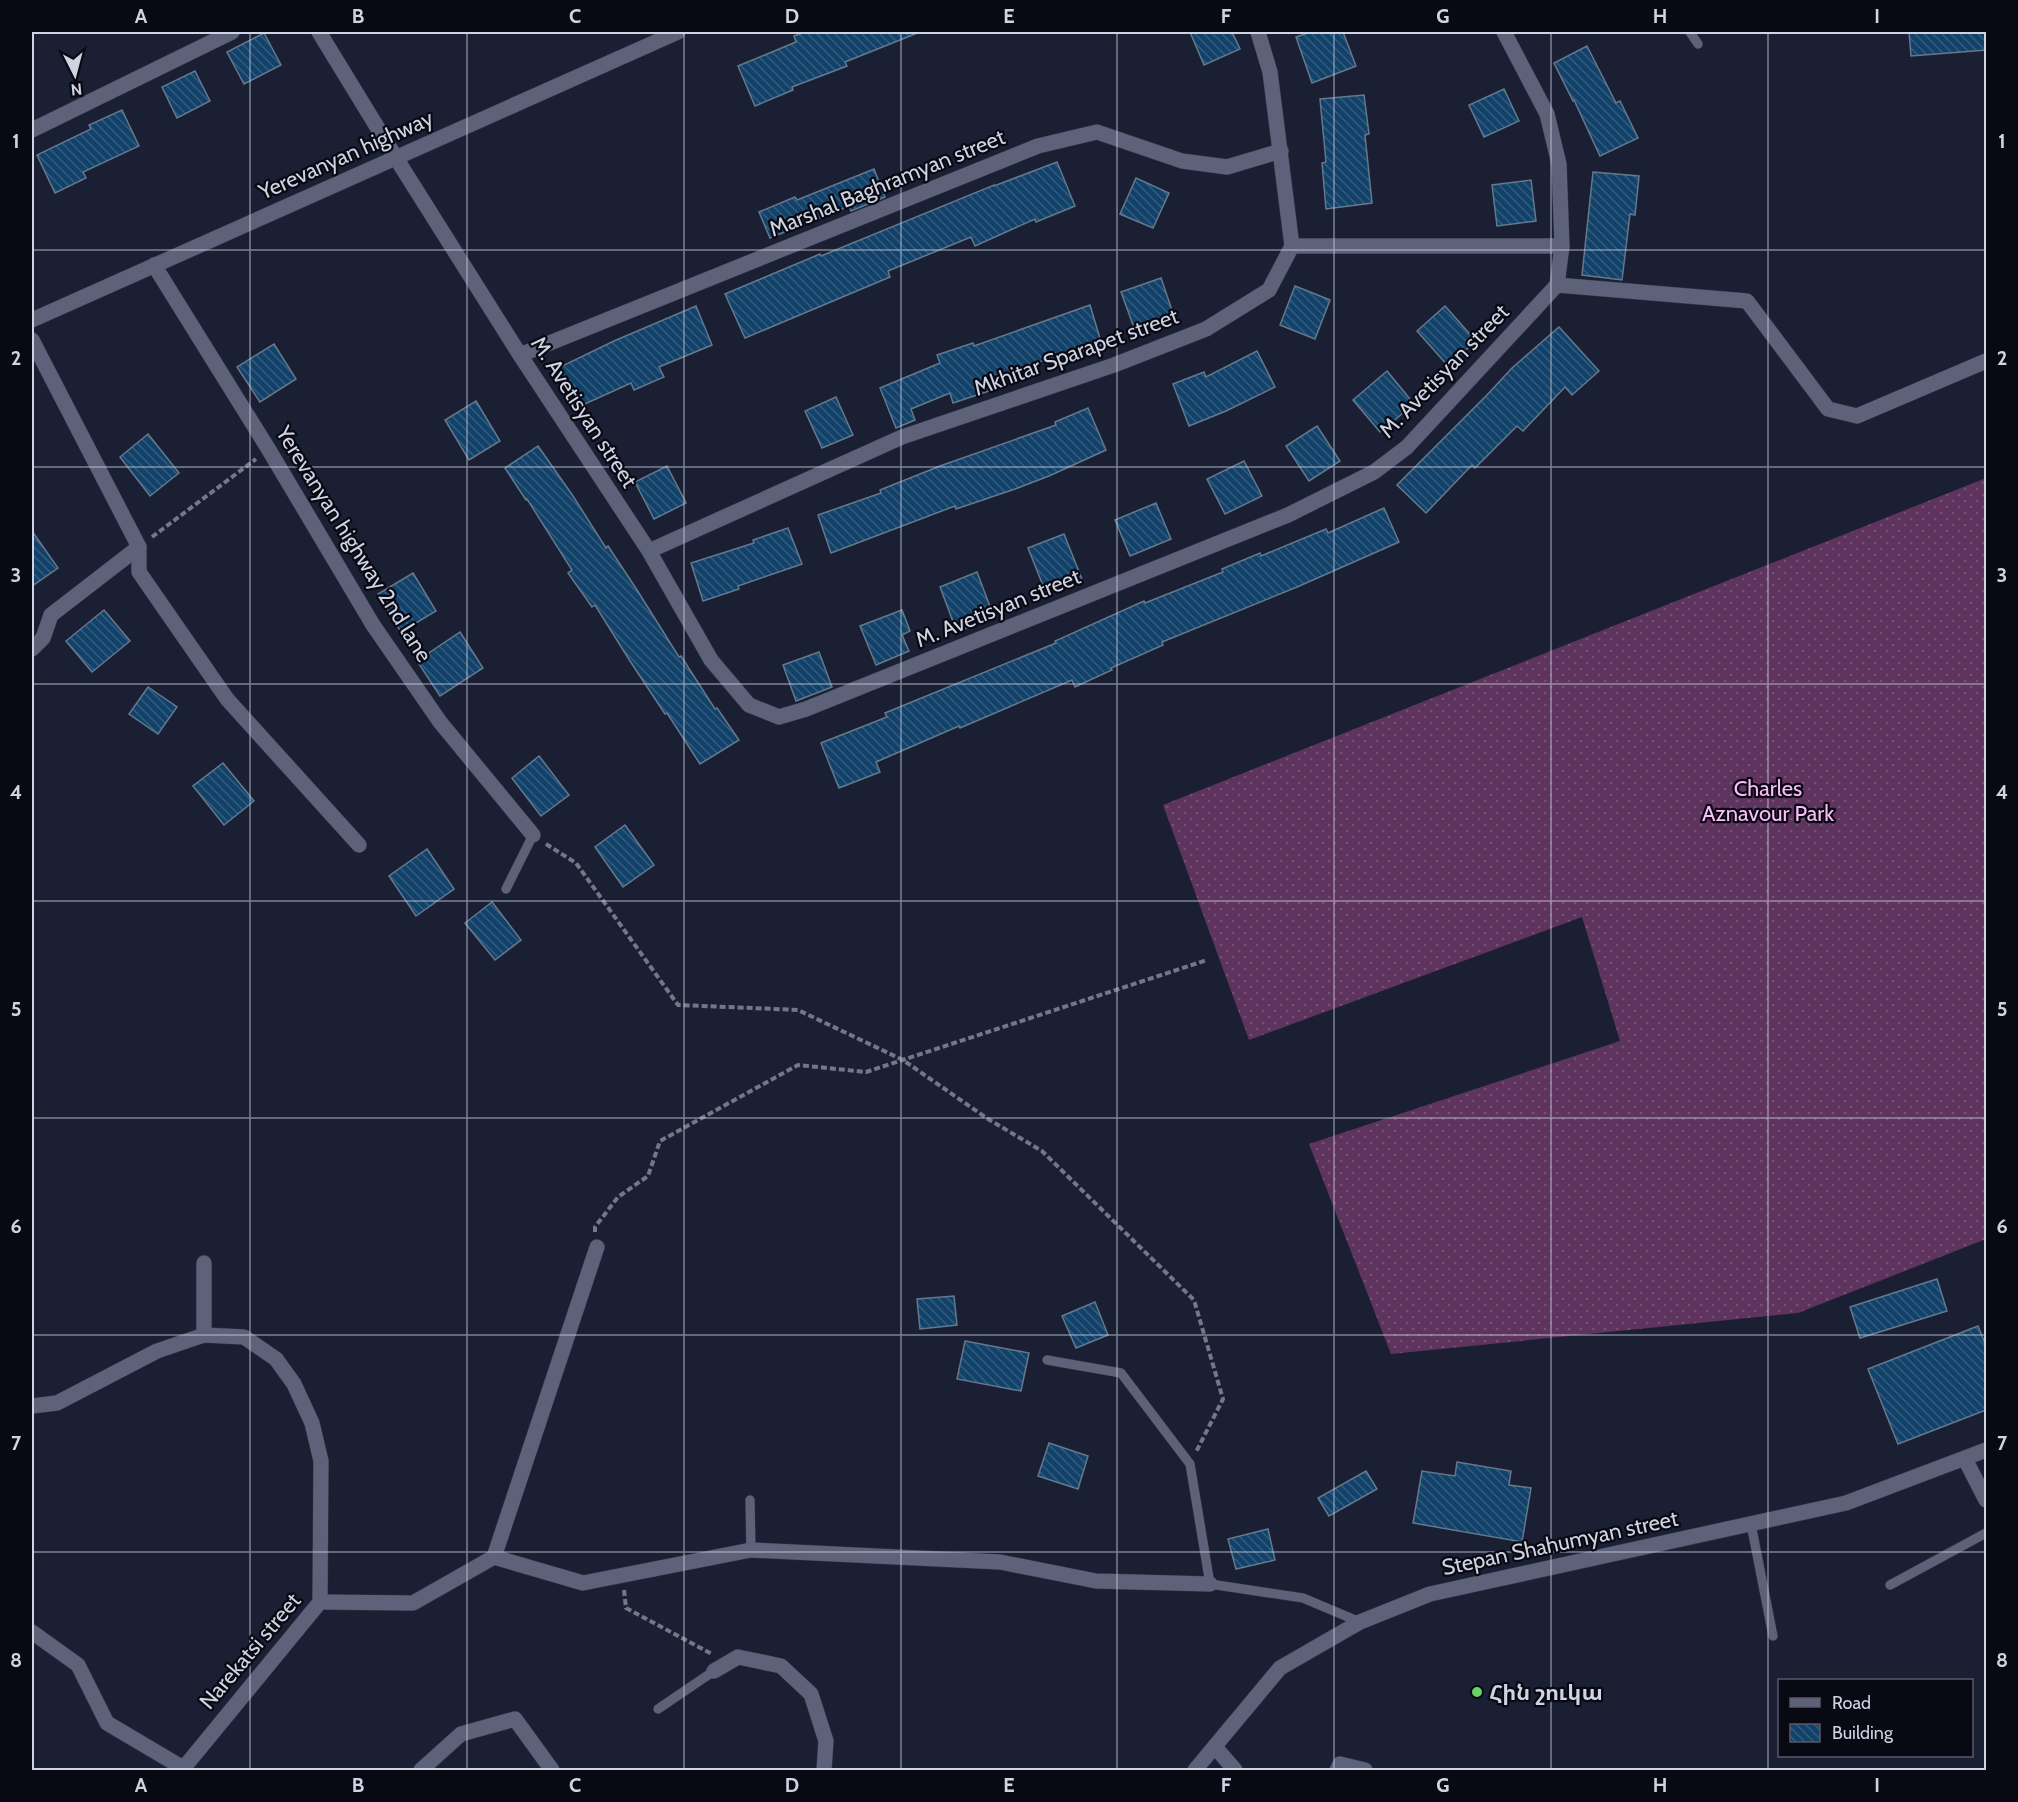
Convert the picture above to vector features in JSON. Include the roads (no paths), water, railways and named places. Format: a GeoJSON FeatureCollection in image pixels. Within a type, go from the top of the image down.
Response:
{"type":"FeatureCollection","features":[{"type":"Feature","properties":{"kind":"street"},"geometry":{"type":"LineString","coordinates":[[32,130],[232,32]]}},
{"type":"Feature","properties":{"kind":"street","name":"M. Avetisyan street"},"geometry":{"type":"LineString","coordinates":[[319,32],[519,354],[649,551],[711,660],[750,705],[779,717],[797,712],[1288,515],[1374,472],[1407,447],[1557,285]]}},
{"type":"Feature","properties":{"kind":"street","name":"Yerevanyan highway"},"geometry":{"type":"LineString","coordinates":[[32,320],[678,32]]}},
{"type":"Feature","properties":{"kind":"street"},"geometry":{"type":"LineString","coordinates":[[1258,32],[1270,72],[1292,246],[1562,246]]}},
{"type":"Feature","properties":{"kind":"street"},"geometry":{"type":"LineString","coordinates":[[1504,32],[1547,114],[1560,164],[1562,246],[1557,285],[1747,301],[1827,409],[1857,416],[1986,361]]}},
{"type":"Feature","properties":{"kind":"street","name":"Marshal Baghramyan street"},"geometry":{"type":"LineString","coordinates":[[519,354],[1038,146],[1097,132],[1182,161],[1227,167],[1281,151]]}},
{"type":"Feature","properties":{"kind":"street","name":"Mkhitar Sparapet street"},"geometry":{"type":"LineString","coordinates":[[649,551],[902,437],[1114,365],[1206,329],[1269,290],[1292,246]]}},
{"type":"Feature","properties":{"kind":"street","name":"Yerevanyan highway 2nd lane"},"geometry":{"type":"LineString","coordinates":[[154,265],[269,450],[373,625],[440,722],[533,835]]}},
{"type":"Feature","properties":{"kind":"street"},"geometry":{"type":"LineString","coordinates":[[32,340],[139,547],[139,572],[227,699],[359,845]]}},
{"type":"Feature","properties":{"kind":"street"},"geometry":{"type":"LineString","coordinates":[[32,649],[43,638],[51,615],[139,547]]}},
{"type":"Feature","properties":{"kind":"street"},"geometry":{"type":"LineString","coordinates":[[320,1602],[413,1602],[494,1557],[597,1247]]}},
{"type":"Feature","properties":{"kind":"street"},"geometry":{"type":"LineString","coordinates":[[204,1263],[204,1335]]}},
{"type":"Feature","properties":{"kind":"street","name":"Narekatsi street"},"geometry":{"type":"LineString","coordinates":[[32,1406],[57,1402],[157,1351],[204,1335],[244,1337],[276,1359],[294,1384],[312,1423],[321,1461],[320,1602],[182,1769]]}},
{"type":"Feature","properties":{"kind":"street","name":"Stepan Shahumyan street"},"geometry":{"type":"LineString","coordinates":[[1195,1770],[1280,1668],[1360,1622],[1430,1594],[1846,1503],[1986,1450]]}},
{"type":"Feature","properties":{"kind":"street"},"geometry":{"type":"LineString","coordinates":[[1965,1459],[1986,1500]]}},
{"type":"Feature","properties":{"kind":"street"},"geometry":{"type":"LineString","coordinates":[[494,1557],[583,1583],[751,1550],[1000,1562],[1096,1581],[1210,1584]]}},
{"type":"Feature","properties":{"kind":"street"},"geometry":{"type":"LineString","coordinates":[[32,1632],[78,1665],[107,1723],[182,1769]]}},
{"type":"Feature","properties":{"kind":"street"},"geometry":{"type":"LineString","coordinates":[[714,1671],[738,1657],[781,1666],[811,1694],[826,1742],[824,1770]]}},
{"type":"Feature","properties":{"kind":"street"},"geometry":{"type":"LineString","coordinates":[[421,1770],[461,1734],[515,1719],[552,1770]]}},
{"type":"Feature","properties":{"kind":"street"},"geometry":{"type":"LineString","coordinates":[[1215,1747],[1235,1770]]}},
{"type":"Feature","properties":{"kind":"street"},"geometry":{"type":"LineString","coordinates":[[1337,1770],[1340,1764],[1365,1770]]}},
{"type":"Feature","properties":{"kind":"lane"},"geometry":{"type":"LineString","coordinates":[[1690,32],[1698,44]]}},
{"type":"Feature","properties":{"kind":"lane"},"geometry":{"type":"LineString","coordinates":[[506,889],[533,835]]}},
{"type":"Feature","properties":{"kind":"lane"},"geometry":{"type":"LineString","coordinates":[[1047,1360],[1122,1374],[1190,1464],[1210,1584],[1303,1598],[1360,1622]]}},
{"type":"Feature","properties":{"kind":"lane"},"geometry":{"type":"LineString","coordinates":[[750,1500],[751,1550]]}},
{"type":"Feature","properties":{"kind":"lane"},"geometry":{"type":"LineString","coordinates":[[1751,1524],[1773,1636]]}},
{"type":"Feature","properties":{"kind":"lane"},"geometry":{"type":"LineString","coordinates":[[1890,1585],[1986,1533]]}},
{"type":"Feature","properties":{"kind":"lane"},"geometry":{"type":"LineString","coordinates":[[658,1709],[714,1671]]}},
{"type":"Feature","properties":{"kind":"place","name":"Հին շուկա"},"geometry":{"type":"Point","coordinates":[1477,1692]}},
{"type":"Feature","properties":{"kind":"park label","name":"Charles Aznavour Park"},"geometry":{"type":"Point","coordinates":[1768,800]}}]}
